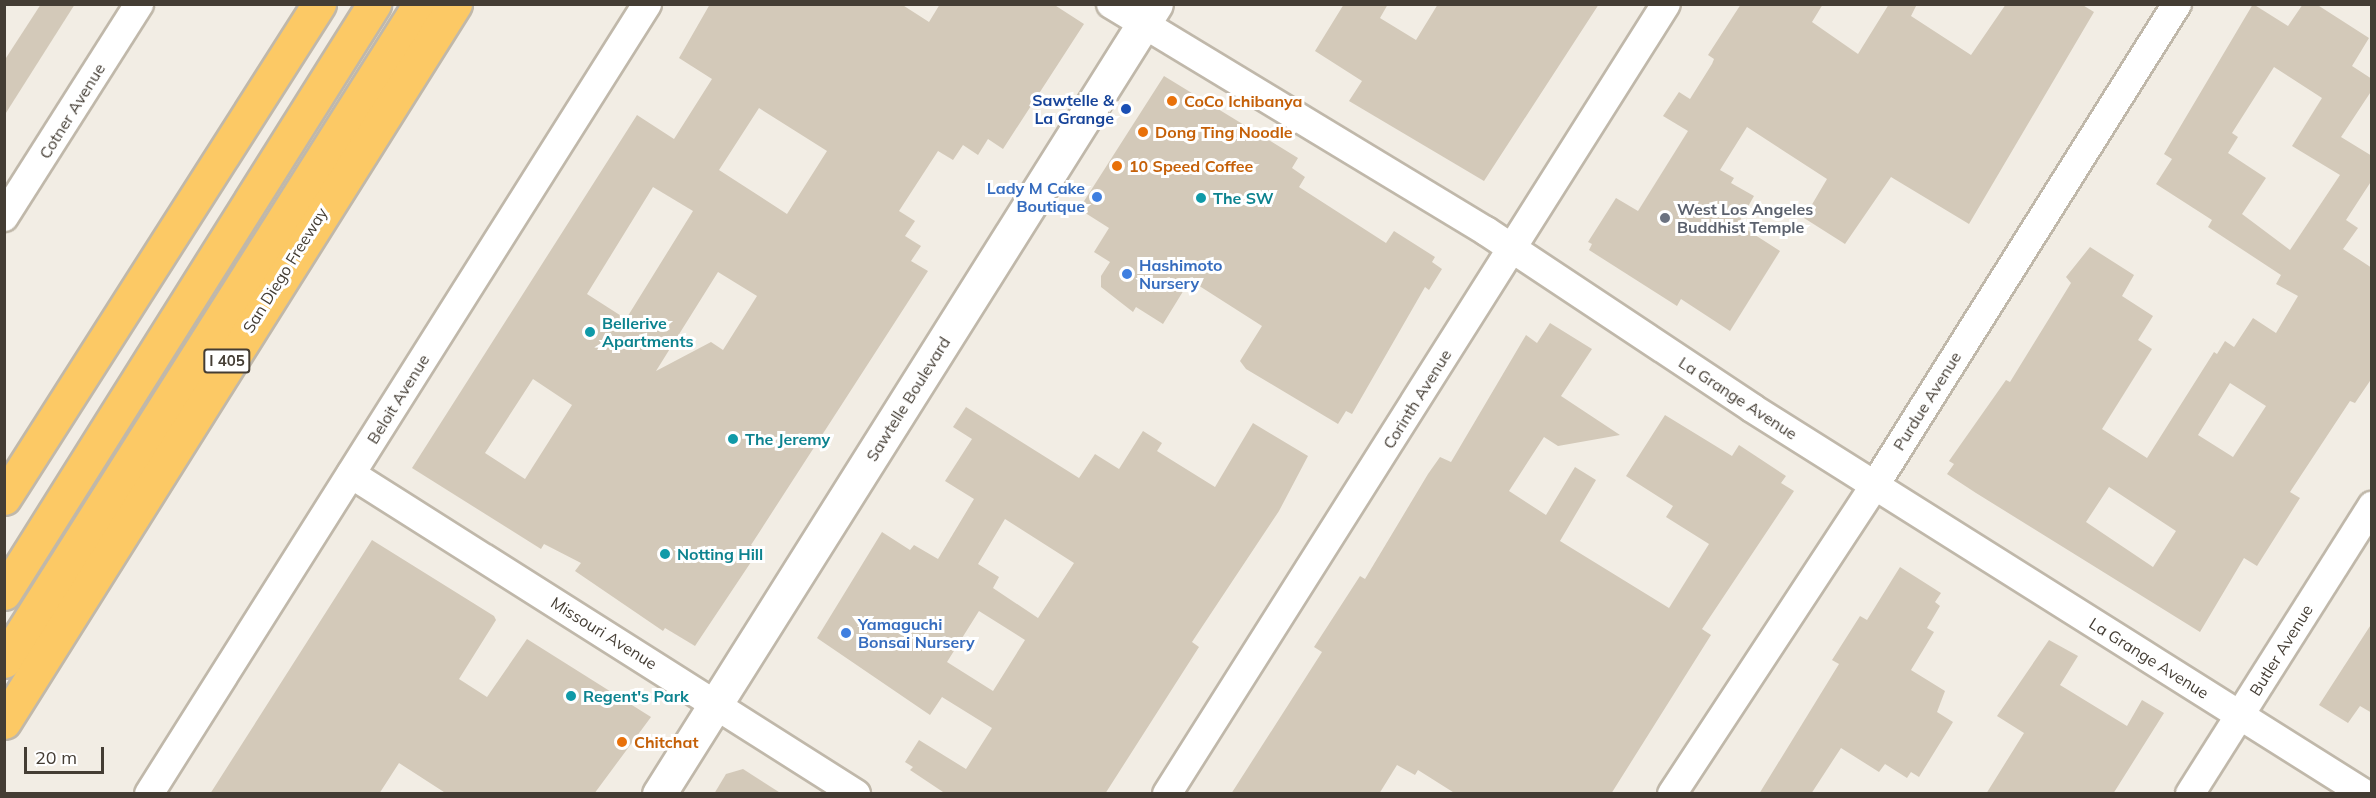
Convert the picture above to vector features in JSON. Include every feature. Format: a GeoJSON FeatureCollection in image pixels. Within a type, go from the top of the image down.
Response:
{"type":"FeatureCollection","features":[{"type":"Feature","properties":{"kind":"highway"},"geometry":{"type":"LineString","coordinates":[[4,498],[319,4]]}},
{"type":"Feature","properties":{"kind":"highway"},"geometry":{"type":"LineString","coordinates":[[4,593],[375,4]]}},
{"type":"Feature","properties":{"kind":"highway"},"geometry":{"type":"LineString","coordinates":[[4,662],[420,4]]}},
{"type":"Feature","properties":{"kind":"highway","name":"San Diego Freeway"},"geometry":{"type":"LineString","coordinates":[[4,722],[455,4]]}},
{"type":"Feature","properties":{"kind":"highway"},"geometry":{"type":"LineString","coordinates":[[4,459],[89,362]]}},
{"type":"Feature","properties":{"kind":"street","name":"Cotner Avenue"},"geometry":{"type":"LineString","coordinates":[[4,217],[139,4]]}},
{"type":"Feature","properties":{"kind":"street","name":"Beloit Avenue"},"geometry":{"type":"LineString","coordinates":[[149,794],[647,4]]}},
{"type":"Feature","properties":{"kind":"street","name":"La Grange Avenue"},"geometry":{"type":"LineString","coordinates":[[1111,4],[1150,15],[1875,485],[2365,794]]}},
{"type":"Feature","properties":{"kind":"street","name":"Corinth Avenue"},"geometry":{"type":"LineString","coordinates":[[1167,794],[1666,4]]}},
{"type":"Feature","properties":{"kind":"street","name":"Purdue Avenue"},"geometry":{"type":"LineString","coordinates":[[1672,794],[1875,485],[2177,4]]}},
{"type":"Feature","properties":{"kind":"street","name":"Sawtelle Boulevard"},"geometry":{"type":"LineString","coordinates":[[659,794],[1150,15]]}},
{"type":"Feature","properties":{"kind":"street","name":"Missouri Avenue"},"geometry":{"type":"LineString","coordinates":[[351,474],[856,794]]}},
{"type":"Feature","properties":{"kind":"street","name":"Butler Avenue"},"geometry":{"type":"LineString","coordinates":[[2190,794],[2372,506]]}},
{"type":"Feature","properties":{"kind":"building"},"geometry":{"type":"Polygon","coordinates":[[[41,4],[75,4],[4,116],[4,61],[41,4]]]}},
{"type":"Feature","properties":{"kind":"building"},"geometry":{"type":"Polygon","coordinates":[[[710,4],[901,4],[929,22],[940,4],[1053,4],[1084,24],[1003,149],[988,139],[978,155],[963,145],[953,160],[938,151],[899,211],[915,221],[905,236],[921,246],[911,261],[928,271],[751,545],[759,550],[695,646],[665,628],[663,631],[575,571],[581,563],[544,544],[541,549],[412,468],[637,115],[674,139],[712,79],[679,58],[710,4]],[[759,108],[719,170],[787,214],[827,151],[759,108]],[[653,187],[587,294],[626,319],[693,211],[653,187]],[[718,272],[656,371],[711,342],[723,350],[757,296],[718,272]],[[533,379],[485,453],[525,479],[572,405],[533,379]]]}},
{"type":"Feature","properties":{"kind":"building"},"geometry":{"type":"Polygon","coordinates":[[[1344,4],[1388,4],[1380,18],[1416,40],[1438,4],[1599,4],[1484,181],[1349,101],[1362,81],[1315,51],[1344,4]]]}},
{"type":"Feature","properties":{"kind":"building"},"geometry":{"type":"Polygon","coordinates":[[[1741,4],[1823,4],[1812,22],[1858,54],[1889,4],[1917,4],[1911,16],[1971,55],[2006,4],[2081,4],[2094,12],[1969,224],[1891,177],[1845,244],[1804,218],[1827,179],[1747,127],[1720,170],[1734,178],[1731,183],[1754,196],[1738,224],[1780,251],[1730,331],[1681,299],[1677,306],[1589,250],[1592,244],[1588,242],[1616,198],[1638,211],[1688,131],[1663,116],[1679,92],[1690,99],[1712,64],[1714,59],[1708,55],[1741,4]]]}},
{"type":"Feature","properties":{"kind":"building"},"geometry":{"type":"Polygon","coordinates":[[[2253,4],[2288,26],[2303,4],[2316,4],[2369,38],[2352,66],[2372,79],[2372,90],[2341,137],[2372,156],[2372,180],[2346,220],[2358,228],[2343,249],[2372,268],[2372,378],[2355,403],[2350,401],[2290,492],[2300,498],[2257,566],[2244,558],[2200,632],[1947,474],[1954,464],[1949,461],[2006,380],[2010,382],[2071,283],[2066,277],[2090,247],[2134,275],[2122,296],[2153,316],[2138,340],[2152,349],[2102,429],[2147,458],[2214,352],[2217,354],[2225,341],[2234,347],[2253,318],[2276,333],[2298,296],[2276,284],[2281,275],[2208,227],[2212,220],[2156,184],[2172,159],[2164,154],[2253,4]],[[2274,67],[2232,133],[2238,137],[2228,153],[2266,178],[2242,214],[2290,250],[2340,175],[2292,146],[2322,98],[2274,67]],[[2230,383],[2198,435],[2233,457],[2266,406],[2230,383]],[[2109,487],[2086,522],[2153,567],[2176,531],[2109,487]]]}},
{"type":"Feature","properties":{"kind":"building","name":"The SW"},"geometry":{"type":"Polygon","coordinates":[[[1164,76],[1298,158],[1292,168],[1305,177],[1299,187],[1386,243],[1394,231],[1435,257],[1432,262],[1442,269],[1429,290],[1425,287],[1352,414],[1346,411],[1338,424],[1246,369],[1240,361],[1262,326],[1190,280],[1163,324],[1136,307],[1133,312],[1101,287],[1101,276],[1110,262],[1094,252],[1109,228],[1079,209],[1164,76]]]}},
{"type":"Feature","properties":{"kind":"building"},"geometry":{"type":"Polygon","coordinates":[[[1550,323],[1592,349],[1561,396],[1620,435],[1558,446],[1544,437],[1509,491],[1546,515],[1575,467],[1596,480],[1560,541],[1669,608],[1709,544],[1666,517],[1673,506],[1626,476],[1665,415],[1732,456],[1739,445],[1786,476],[1781,483],[1794,491],[1702,629],[1711,635],[1611,794],[1456,794],[1418,770],[1415,775],[1397,765],[1379,794],[1231,794],[1322,652],[1314,647],[1360,576],[1365,579],[1428,474],[1440,457],[1451,462],[1526,335],[1537,343],[1550,323]]]}},
{"type":"Feature","properties":{"kind":"building"},"geometry":{"type":"Polygon","coordinates":[[[966,407],[1079,478],[1095,454],[1119,469],[1143,431],[1162,443],[1157,451],[1215,487],[1253,423],[1308,456],[1279,511],[1192,642],[1199,647],[1105,794],[946,794],[910,770],[913,767],[905,762],[919,740],[966,769],[992,728],[942,697],[930,715],[817,638],[882,532],[910,550],[914,545],[938,559],[974,499],[945,481],[972,439],[953,427],[966,407]],[[1005,519],[978,564],[999,577],[993,588],[1038,618],[1074,563],[1005,519]],[[979,611],[947,662],[993,691],[1025,640],[979,611]]]}},
{"type":"Feature","properties":{"kind":"building"},"geometry":{"type":"Polygon","coordinates":[[[372,540],[494,616],[496,620],[459,679],[487,697],[527,639],[651,717],[594,794],[447,794],[399,763],[379,794],[210,794],[372,540]]]}},
{"type":"Feature","properties":{"kind":"building"},"geometry":{"type":"Polygon","coordinates":[[[1900,567],[1941,593],[1935,602],[1940,606],[1927,628],[1934,632],[1911,670],[1945,691],[1937,712],[1953,722],[1919,777],[1911,772],[1907,778],[1885,764],[1879,772],[1841,748],[1811,794],[1759,794],[1839,664],[1832,660],[1860,616],[1867,620],[1900,567]]]}},
{"type":"Feature","properties":{"kind":"building"},"geometry":{"type":"Polygon","coordinates":[[[2372,623],[2372,713],[2360,706],[2348,723],[2319,705],[2372,623]]]}},
{"type":"Feature","properties":{"kind":"building"},"geometry":{"type":"Polygon","coordinates":[[[2049,640],[2078,656],[2060,685],[2127,726],[2142,700],[2164,713],[2113,794],[1986,794],[2024,733],[1997,716],[2049,640]]]}},
{"type":"Feature","properties":{"kind":"building"},"geometry":{"type":"Polygon","coordinates":[[[743,769],[782,794],[714,794],[726,774],[743,769]]]}},
{"type":"Feature","properties":{"kind":"place","name":"CoCo Ichibanya"},"geometry":{"type":"Point","coordinates":[1172,101]}},
{"type":"Feature","properties":{"kind":"place","name":"Sawtelle & La Grange"},"geometry":{"type":"Point","coordinates":[1126,109]}},
{"type":"Feature","properties":{"kind":"place","name":"Dong Ting Noodle"},"geometry":{"type":"Point","coordinates":[1143,132]}},
{"type":"Feature","properties":{"kind":"place","name":"10 Speed Coffee"},"geometry":{"type":"Point","coordinates":[1117,166]}},
{"type":"Feature","properties":{"kind":"place","name":"Lady M Cake Boutique"},"geometry":{"type":"Point","coordinates":[1097,197]}},
{"type":"Feature","properties":{"kind":"place","name":"The SW"},"geometry":{"type":"Point","coordinates":[1201,198]}},
{"type":"Feature","properties":{"kind":"place","name":"West Los Angeles Buddhist Temple"},"geometry":{"type":"Point","coordinates":[1665,218]}},
{"type":"Feature","properties":{"kind":"place","name":"Hashimoto Nursery"},"geometry":{"type":"Point","coordinates":[1127,274]}},
{"type":"Feature","properties":{"kind":"place","name":"Bellerive Apartments"},"geometry":{"type":"Point","coordinates":[590,332]}},
{"type":"Feature","properties":{"kind":"place","name":"The Jeremy"},"geometry":{"type":"Point","coordinates":[733,439]}},
{"type":"Feature","properties":{"kind":"place","name":"Notting Hill"},"geometry":{"type":"Point","coordinates":[665,554]}},
{"type":"Feature","properties":{"kind":"place","name":"Yamaguchi Bonsai Nursery"},"geometry":{"type":"Point","coordinates":[846,633]}},
{"type":"Feature","properties":{"kind":"place","name":"Regent's Park"},"geometry":{"type":"Point","coordinates":[571,696]}},
{"type":"Feature","properties":{"kind":"place","name":"Chitchat"},"geometry":{"type":"Point","coordinates":[622,742]}}]}
